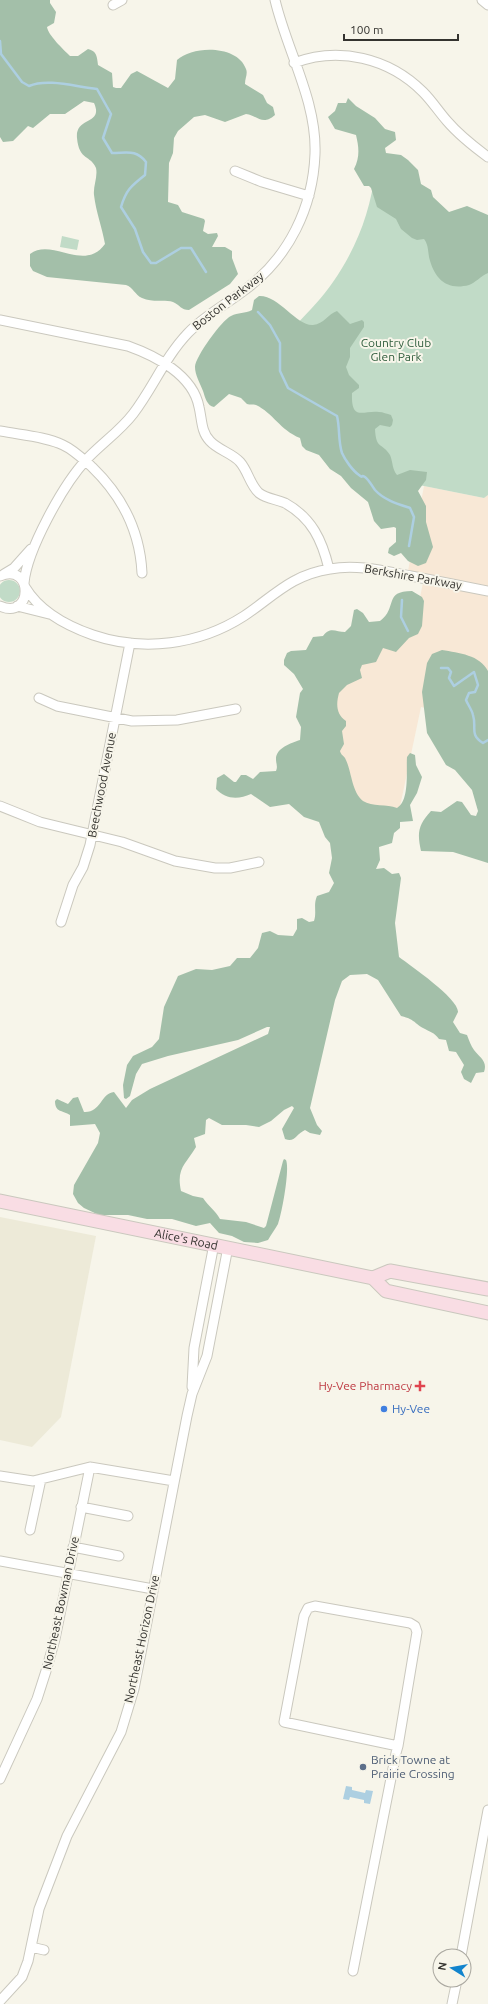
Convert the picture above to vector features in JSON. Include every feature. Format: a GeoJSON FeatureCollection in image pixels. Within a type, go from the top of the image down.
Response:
{"type":"FeatureCollection","features":[{"type":"Feature","properties":{"kind":"main road","name":"Alice's Road"},"geometry":{"type":"LineString","coordinates":[[0,1201],[373,1278]]}},
{"type":"Feature","properties":{"kind":"main road"},"geometry":{"type":"LineString","coordinates":[[488,1289],[390,1271],[373,1278],[386,1291],[488,1313]]}},
{"type":"Feature","properties":{"kind":"street"},"geometry":{"type":"LineString","coordinates":[[113,5],[122,0]]}},
{"type":"Feature","properties":{"kind":"street","name":"Boston Parkway"},"geometry":{"type":"LineString","coordinates":[[14,607],[23,600],[26,568],[34,545],[66,487],[86,461],[132,415],[178,344],[193,328],[251,285],[278,259],[297,229],[309,196],[314,172],[314,132],[305,92],[274,0]]}},
{"type":"Feature","properties":{"kind":"street"},"geometry":{"type":"LineString","coordinates":[[482,0],[488,5]]}},
{"type":"Feature","properties":{"kind":"street"},"geometry":{"type":"LineString","coordinates":[[294,63],[318,56],[336,55],[361,57],[386,66],[413,83],[458,133],[488,157]]}},
{"type":"Feature","properties":{"kind":"street"},"geometry":{"type":"LineString","coordinates":[[235,171],[262,182],[309,196]]}},
{"type":"Feature","properties":{"kind":"street"},"geometry":{"type":"LineString","coordinates":[[0,320],[120,344],[137,349],[164,364],[184,378],[192,387],[196,395],[205,433],[211,442],[239,461],[258,492],[265,497],[283,502],[295,510],[310,524],[321,542],[329,569]]}},
{"type":"Feature","properties":{"kind":"street"},"geometry":{"type":"LineString","coordinates":[[0,431],[62,444],[86,461],[115,492],[130,518],[139,547],[142,573]]}},
{"type":"Feature","properties":{"kind":"street","name":"Boston Parkway"},"geometry":{"type":"LineString","coordinates":[[2,575],[14,568],[34,545]]}},
{"type":"Feature","properties":{"kind":"street","name":"Berkshire Parkway"},"geometry":{"type":"LineString","coordinates":[[25,585],[34,599],[50,614],[87,633],[130,643],[174,643],[203,636],[243,616],[289,583],[309,574],[329,569],[369,568],[488,591]]}},
{"type":"Feature","properties":{"kind":"street"},"geometry":{"type":"LineString","coordinates":[[2,575],[13,574],[25,585]]}},
{"type":"Feature","properties":{"kind":"street","name":"Berkshire Parkway"},"geometry":{"type":"LineString","coordinates":[[0,606],[14,607],[50,614]]}},
{"type":"Feature","properties":{"kind":"street"},"geometry":{"type":"LineString","coordinates":[[0,616],[14,607]]}},
{"type":"Feature","properties":{"kind":"street","name":"Beechwood Avenue"},"geometry":{"type":"LineString","coordinates":[[61,922],[73,885],[86,858],[92,836],[130,643]]}},
{"type":"Feature","properties":{"kind":"street"},"geometry":{"type":"LineString","coordinates":[[39,698],[51,705],[132,721],[162,721],[236,709]]}},
{"type":"Feature","properties":{"kind":"street"},"geometry":{"type":"LineString","coordinates":[[0,806],[40,822],[92,836],[122,842],[175,861],[200,866],[230,868],[259,862]]}},
{"type":"Feature","properties":{"kind":"street","name":"Northeast Horizon Drive"},"geometry":{"type":"LineString","coordinates":[[0,2001],[22,1977],[28,1961],[39,1909],[67,1836],[120,1732],[134,1689],[192,1394],[194,1348],[214,1244]]}},
{"type":"Feature","properties":{"kind":"street","name":"Northeast Horizon Drive"},"geometry":{"type":"LineString","coordinates":[[192,1394],[207,1356],[228,1248]]}},
{"type":"Feature","properties":{"kind":"street"},"geometry":{"type":"LineString","coordinates":[[0,1476],[34,1481],[69,1470],[90,1466],[174,1481]]}},
{"type":"Feature","properties":{"kind":"street","name":"Northeast Bowman Drive"},"geometry":{"type":"LineString","coordinates":[[0,1779],[37,1699],[55,1639],[90,1466]]}},
{"type":"Feature","properties":{"kind":"street"},"geometry":{"type":"LineString","coordinates":[[30,1530],[41,1479]]}},
{"type":"Feature","properties":{"kind":"street"},"geometry":{"type":"LineString","coordinates":[[81,1507],[128,1516]]}},
{"type":"Feature","properties":{"kind":"street"},"geometry":{"type":"LineString","coordinates":[[73,1547],[118,1556]]}},
{"type":"Feature","properties":{"kind":"street"},"geometry":{"type":"LineString","coordinates":[[0,1561],[153,1589]]}},
{"type":"Feature","properties":{"kind":"street"},"geometry":{"type":"LineString","coordinates":[[353,1971],[398,1746],[417,1632],[415,1626],[410,1623],[315,1606],[308,1608],[304,1616],[284,1722],[398,1746]]}},
{"type":"Feature","properties":{"kind":"street"},"geometry":{"type":"LineString","coordinates":[[462,1948],[488,1810]]}},
{"type":"Feature","properties":{"kind":"street"},"geometry":{"type":"LineString","coordinates":[[31,1947],[44,1950]]}},
{"type":"Feature","properties":{"kind":"street"},"geometry":{"type":"LineString","coordinates":[[452,2004],[455,1988]]}},
{"type":"Feature","properties":{"kind":"shaded area"},"geometry":{"type":"Polygon","coordinates":[[[424,486],[484,498],[488,495],[488,586],[408,571],[424,486]]]}},
{"type":"Feature","properties":{"kind":"shaded area"},"geometry":{"type":"Polygon","coordinates":[[[423,583],[488,596],[488,722],[421,707],[398,816],[335,804],[333,666],[416,616],[423,583]]]}},
{"type":"Feature","properties":{"kind":"shaded area"},"geometry":{"type":"Polygon","coordinates":[[[0,1217],[96,1236],[61,1417],[32,1447],[0,1440],[0,1217]]]}},
{"type":"Feature","properties":{"kind":"green space"},"geometry":{"type":"Polygon","coordinates":[[[0,0],[50,0],[50,3],[56,12],[54,23],[47,27],[53,38],[70,56],[78,56],[88,49],[93,51],[97,57],[98,65],[112,73],[113,87],[116,88],[121,88],[131,74],[137,71],[168,88],[175,79],[177,60],[184,55],[193,52],[214,50],[225,52],[234,55],[241,61],[247,71],[245,84],[263,95],[267,103],[273,107],[275,115],[267,120],[264,120],[246,114],[225,122],[205,115],[194,117],[178,131],[174,138],[173,153],[169,163],[168,202],[178,205],[182,212],[204,219],[203,231],[208,234],[217,233],[218,236],[212,247],[225,247],[232,251],[232,258],[238,274],[230,284],[189,310],[186,310],[173,302],[142,298],[126,285],[47,277],[33,271],[30,266],[30,254],[39,250],[48,249],[78,255],[88,255],[97,252],[105,244],[94,195],[96,168],[94,164],[80,151],[77,138],[80,126],[95,115],[96,110],[94,103],[84,101],[65,114],[50,114],[33,128],[28,126],[13,141],[3,142],[0,137],[0,0]]]}},
{"type":"Feature","properties":{"kind":"green space"},"geometry":{"type":"Polygon","coordinates":[[[348,98],[356,106],[375,118],[385,129],[395,132],[396,140],[385,148],[386,153],[401,155],[408,160],[418,170],[421,184],[431,190],[433,197],[449,212],[467,206],[488,215],[488,273],[469,285],[454,286],[442,281],[434,271],[431,264],[427,245],[424,239],[417,240],[412,238],[401,229],[396,219],[377,207],[371,188],[369,186],[364,186],[354,169],[358,152],[356,135],[335,129],[328,117],[335,111],[338,103],[346,103],[348,98]]]}},
{"type":"Feature","properties":{"kind":"green space","name":"Country Club Glen Park"},"geometry":{"type":"Polygon","coordinates":[[[375,171],[488,234],[488,495],[484,498],[374,476],[297,324],[329,288],[349,256],[366,215],[375,171]]]}},
{"type":"Feature","properties":{"kind":"green space"},"geometry":{"type":"Polygon","coordinates":[[[62,236],[79,240],[77,250],[60,247],[62,236]]]}},
{"type":"Feature","properties":{"kind":"green space"},"geometry":{"type":"Polygon","coordinates":[[[259,296],[273,300],[300,321],[307,324],[317,324],[337,311],[350,324],[362,320],[364,322],[364,327],[350,348],[350,357],[346,367],[349,375],[359,385],[359,388],[352,393],[352,402],[354,408],[359,413],[380,412],[391,415],[393,420],[390,427],[380,425],[375,429],[378,443],[390,455],[397,475],[410,470],[427,472],[426,480],[418,491],[426,506],[426,522],[433,547],[426,563],[418,566],[408,561],[401,553],[394,556],[388,553],[389,548],[396,542],[396,528],[381,529],[374,521],[368,502],[351,488],[341,476],[330,469],[319,455],[306,450],[302,446],[300,438],[287,431],[262,408],[256,405],[247,404],[241,398],[229,394],[214,407],[208,403],[195,370],[199,355],[216,331],[227,319],[231,316],[252,310],[254,300],[259,296]]]}},
{"type":"Feature","properties":{"kind":"green space"},"geometry":{"type":"Polygon","coordinates":[[[9,580],[17,583],[20,591],[17,599],[9,602],[1,599],[-2,591],[1,583],[9,580]]]}},
{"type":"Feature","properties":{"kind":"green space"},"geometry":{"type":"Polygon","coordinates":[[[412,591],[422,597],[424,601],[422,626],[418,634],[409,638],[396,652],[383,648],[376,662],[362,665],[360,670],[362,678],[347,685],[339,693],[337,701],[339,712],[346,721],[346,726],[342,731],[344,744],[340,751],[347,763],[356,792],[363,801],[371,804],[397,808],[404,799],[406,792],[407,757],[410,753],[415,755],[416,765],[422,777],[417,793],[410,805],[413,821],[400,822],[400,828],[394,833],[392,843],[379,847],[380,860],[376,869],[384,868],[392,874],[399,873],[401,878],[395,923],[399,957],[451,999],[458,1012],[453,1022],[460,1033],[467,1035],[473,1048],[484,1062],[484,1072],[476,1073],[471,1083],[464,1079],[461,1072],[464,1065],[456,1052],[449,1051],[446,1040],[439,1039],[434,1033],[401,1016],[378,980],[367,974],[350,975],[342,981],[335,1000],[310,1108],[317,1125],[322,1131],[320,1135],[310,1133],[305,1130],[291,1140],[285,1139],[282,1129],[294,1108],[292,1106],[284,1110],[271,1121],[259,1127],[246,1125],[222,1125],[209,1118],[206,1120],[205,1134],[194,1138],[196,1147],[181,1171],[181,1191],[203,1198],[220,1219],[246,1222],[264,1228],[266,1226],[283,1161],[284,1159],[286,1160],[287,1172],[282,1211],[278,1224],[268,1240],[258,1243],[244,1242],[232,1236],[219,1233],[210,1223],[196,1226],[172,1219],[147,1219],[128,1215],[99,1215],[84,1208],[78,1203],[73,1194],[74,1185],[98,1143],[100,1133],[95,1124],[70,1126],[70,1115],[56,1108],[55,1101],[57,1099],[68,1104],[73,1098],[78,1097],[84,1112],[94,1109],[106,1096],[114,1092],[126,1108],[132,1100],[150,1089],[268,1034],[270,1027],[238,1040],[168,1056],[142,1064],[136,1074],[130,1096],[126,1099],[124,1098],[123,1085],[127,1065],[133,1056],[152,1047],[159,1039],[164,1007],[178,976],[196,969],[212,970],[230,966],[237,958],[250,958],[258,948],[262,933],[270,931],[278,935],[293,936],[297,929],[297,919],[302,918],[309,922],[314,921],[315,902],[317,896],[329,892],[334,883],[329,873],[332,858],[330,843],[325,837],[319,822],[304,817],[289,804],[270,807],[251,794],[237,798],[223,795],[216,789],[217,778],[224,774],[236,782],[241,775],[246,775],[253,779],[260,772],[276,771],[276,759],[278,752],[285,746],[300,740],[301,727],[296,717],[300,693],[303,689],[294,674],[284,665],[284,660],[287,653],[291,651],[306,650],[313,637],[323,636],[328,631],[333,630],[345,632],[351,626],[354,610],[357,609],[363,613],[369,622],[380,621],[389,611],[392,601],[397,594],[412,591]]]}},
{"type":"Feature","properties":{"kind":"green space"},"geometry":{"type":"Polygon","coordinates":[[[442,650],[474,658],[480,661],[488,671],[488,863],[453,852],[421,851],[419,834],[421,825],[431,811],[441,812],[457,801],[462,802],[471,815],[476,816],[478,811],[472,790],[455,770],[446,765],[427,733],[422,692],[427,663],[432,654],[442,650]]]}},
{"type":"Feature","properties":{"kind":"water"},"geometry":{"type":"Polygon","coordinates":[[[346,1786],[352,1787],[352,1790],[365,1793],[366,1790],[373,1791],[370,1804],[364,1803],[364,1800],[350,1797],[349,1800],[343,1799],[346,1786]]]}},
{"type":"Feature","properties":{"kind":"waterway"},"geometry":{"type":"LineString","coordinates":[[0,41],[1,54],[22,82],[29,86],[53,83],[97,89],[111,114],[103,138],[112,153],[135,153],[146,162],[145,175],[130,189],[125,196],[121,207],[135,229],[143,252],[151,263],[156,263],[181,248],[191,248],[206,272]]}},
{"type":"Feature","properties":{"kind":"waterway"},"geometry":{"type":"LineString","coordinates":[[258,312],[270,325],[280,343],[280,371],[288,388],[337,416],[342,453],[349,465],[361,477],[364,476],[375,490],[383,496],[391,501],[410,508],[414,517],[409,546]]}},
{"type":"Feature","properties":{"kind":"waterway"},"geometry":{"type":"LineString","coordinates":[[402,600],[401,617],[408,631]]}},
{"type":"Feature","properties":{"kind":"waterway"},"geometry":{"type":"LineString","coordinates":[[441,668],[448,668],[451,672],[449,678],[454,686],[474,672],[478,685],[475,692],[469,693],[466,700],[474,720],[476,737],[483,743],[488,740]]}},
{"type":"Feature","properties":{"kind":"place","name":"Hy-Vee Pharmacy"},"geometry":{"type":"Point","coordinates":[420,1386]}},
{"type":"Feature","properties":{"kind":"place","name":"Hy-Vee"},"geometry":{"type":"Point","coordinates":[384,1409]}},
{"type":"Feature","properties":{"kind":"place","name":"Brick Towne at Prairie Crossing"},"geometry":{"type":"Point","coordinates":[363,1767]}}]}
